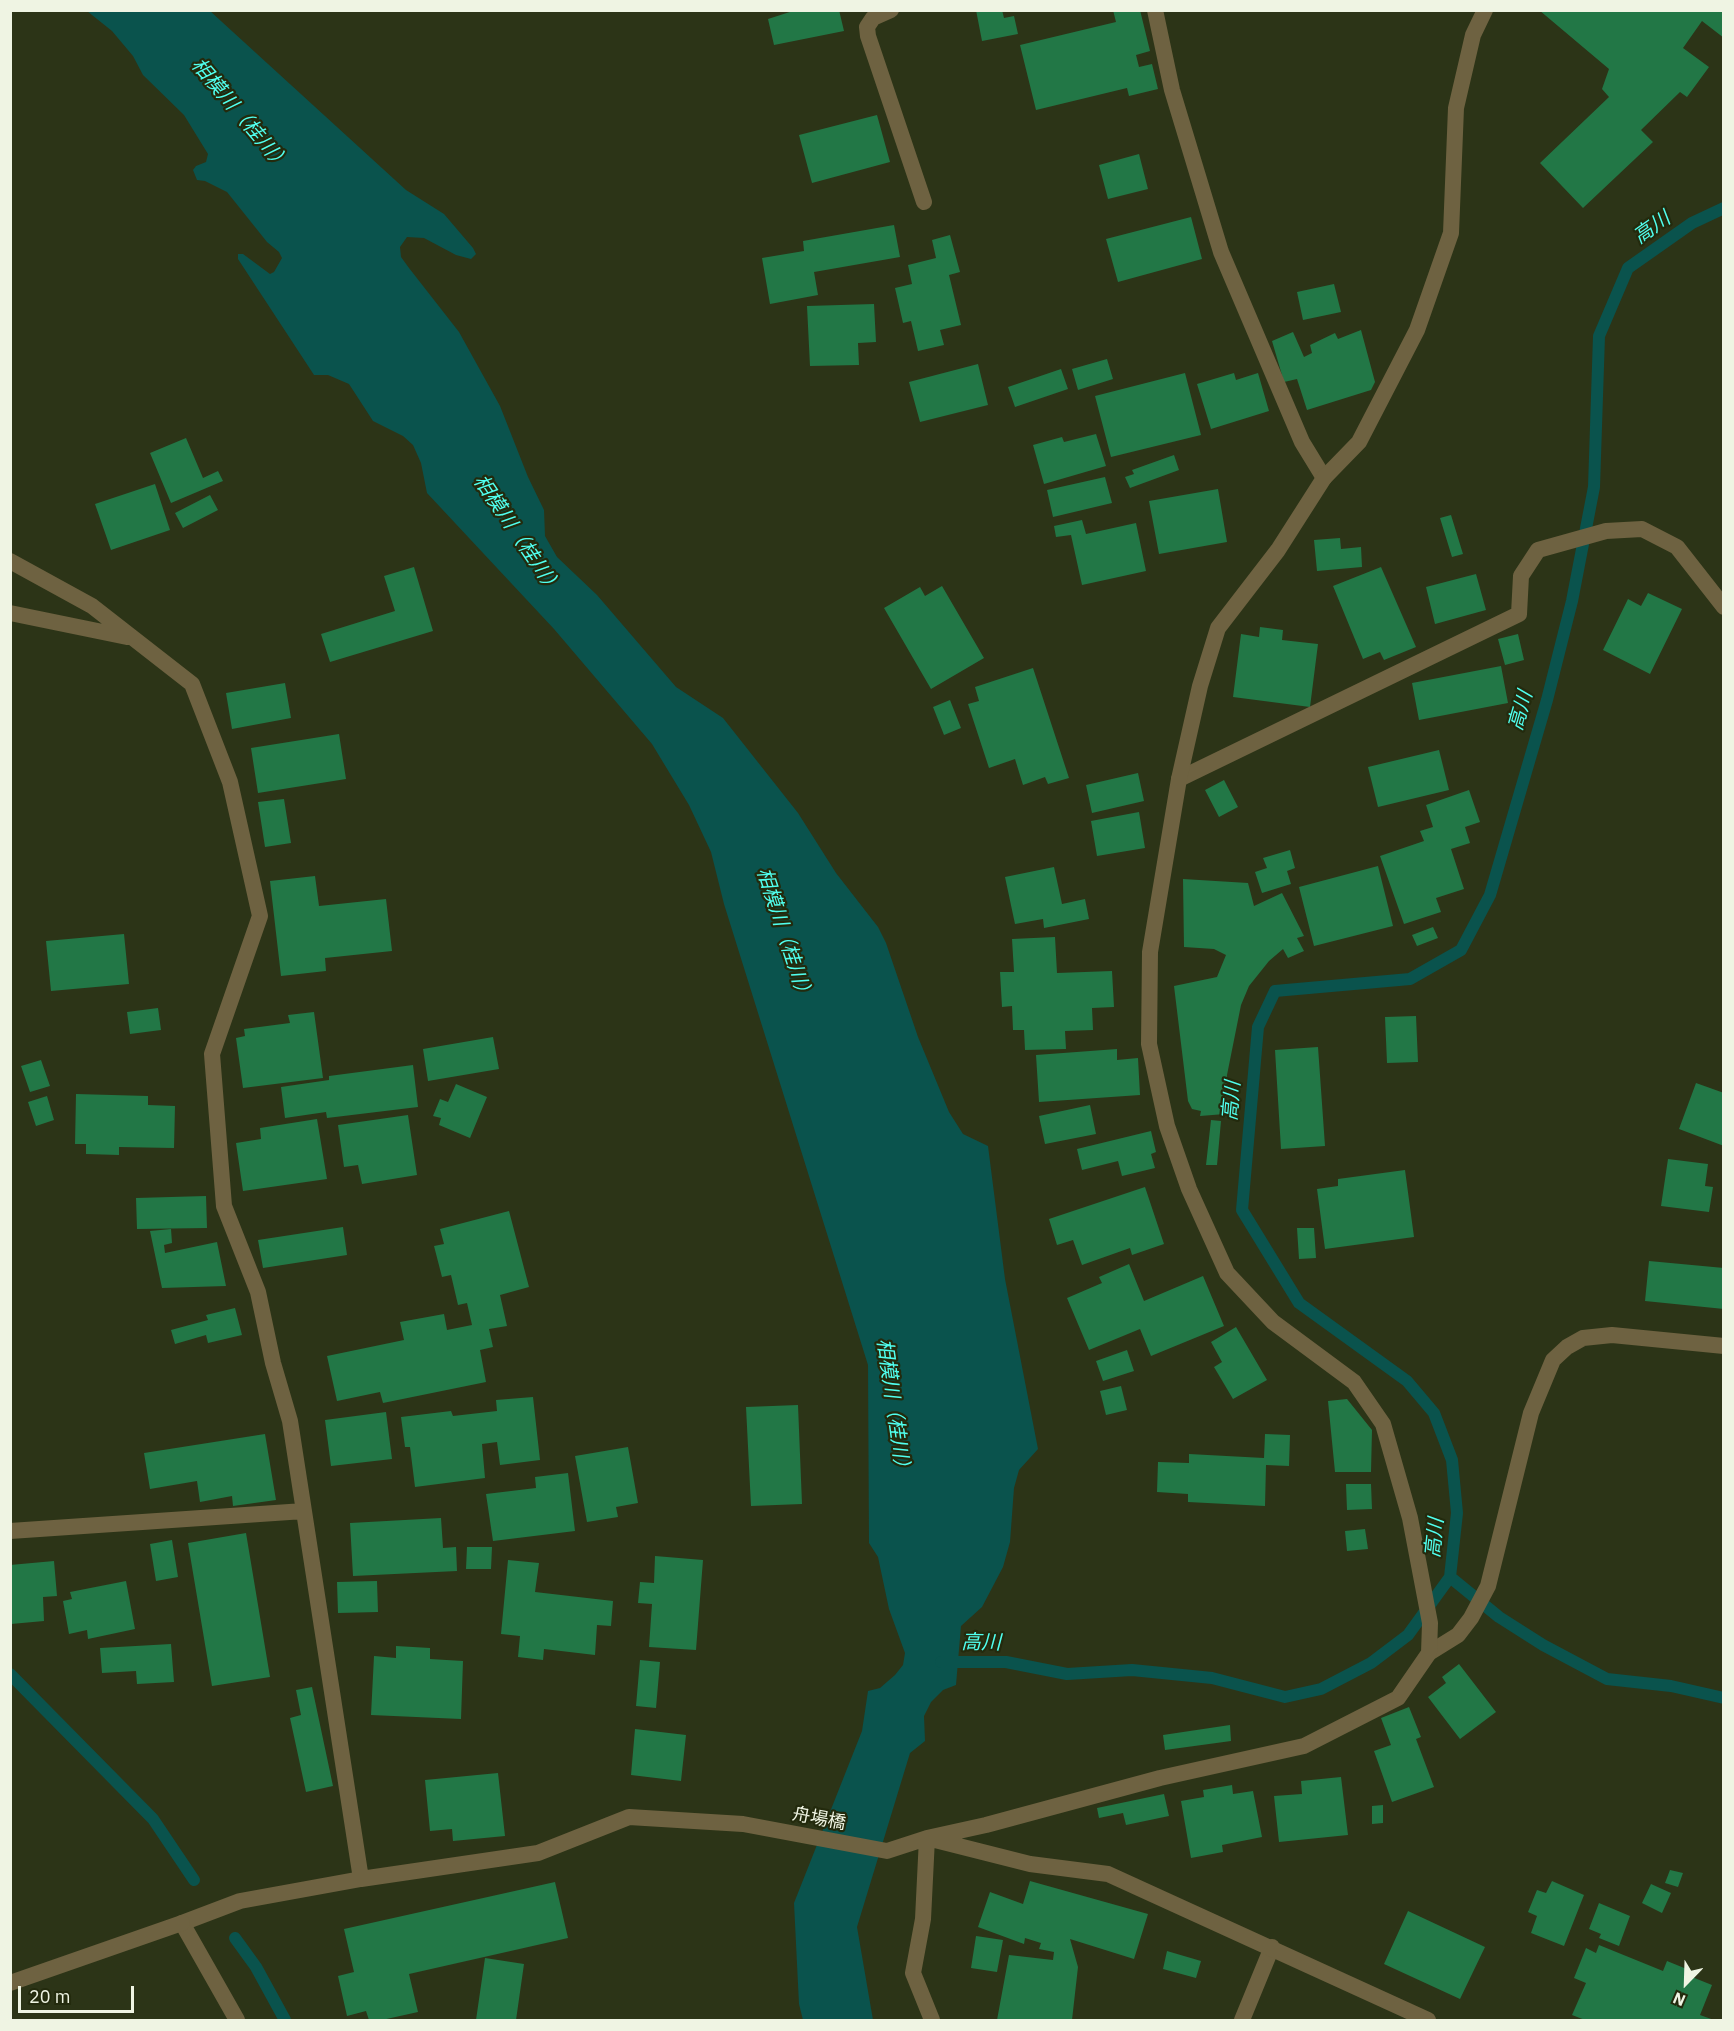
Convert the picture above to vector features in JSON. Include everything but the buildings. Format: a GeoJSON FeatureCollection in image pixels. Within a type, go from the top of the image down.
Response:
{"type":"FeatureCollection","features":[{"type":"Feature","properties":{"kind":"street"},"geometry":{"type":"LineString","coordinates":[[891,10],[873,18],[867,27],[867,36],[924,202]]}},
{"type":"Feature","properties":{"kind":"street"},"geometry":{"type":"LineString","coordinates":[[1155,10],[1172,90],[1221,252],[1302,442],[1324,478]]}},
{"type":"Feature","properties":{"kind":"street"},"geometry":{"type":"LineString","coordinates":[[1429,1653],[1430,1623],[1410,1518],[1383,1424],[1354,1382],[1273,1322],[1227,1273],[1189,1189],[1167,1126],[1149,1044],[1150,952],[1179,779],[1200,686],[1218,628],[1278,550],[1324,478],[1359,442],[1417,330],[1451,233],[1456,108],[1473,35],[1485,10]]}},
{"type":"Feature","properties":{"kind":"street"},"geometry":{"type":"LineString","coordinates":[[1179,779],[1519,614],[1521,576],[1538,550],[1606,531],[1642,529],[1677,547],[1724,607]]}},
{"type":"Feature","properties":{"kind":"street"},"geometry":{"type":"LineString","coordinates":[[10,561],[92,606],[192,684],[230,782],[260,916],[212,1054],[224,1206],[258,1292],[273,1363],[290,1421],[362,1879]]}},
{"type":"Feature","properties":{"kind":"street"},"geometry":{"type":"LineString","coordinates":[[10,613],[134,639]]}},
{"type":"Feature","properties":{"kind":"street"},"geometry":{"type":"LineString","coordinates":[[927,1838],[986,1826],[1160,1778],[1304,1746],[1398,1698],[1429,1653],[1458,1635],[1471,1618],[1488,1586],[1531,1413],[1552,1360],[1567,1347],[1583,1338],[1612,1335],[1724,1346]]}},
{"type":"Feature","properties":{"kind":"street"},"geometry":{"type":"LineString","coordinates":[[10,1531],[304,1511]]}},
{"type":"Feature","properties":{"kind":"street","name":"舟場橋"},"geometry":{"type":"LineString","coordinates":[[10,1983],[182,1923],[240,1900],[538,1853],[629,1816],[743,1824],[887,1851],[927,1838]]}},
{"type":"Feature","properties":{"kind":"street"},"geometry":{"type":"LineString","coordinates":[[927,1838],[1030,1864],[1108,1874],[1428,2020]]}},
{"type":"Feature","properties":{"kind":"street"},"geometry":{"type":"LineString","coordinates":[[927,1838],[923,1919],[913,1973],[932,2020]]}},
{"type":"Feature","properties":{"kind":"street"},"geometry":{"type":"LineString","coordinates":[[182,1923],[237,2020]]}},
{"type":"Feature","properties":{"kind":"street"},"geometry":{"type":"LineString","coordinates":[[1242,2020],[1272,1947]]}},
{"type":"Feature","properties":{"kind":"water","name":"相模川（桂川）"},"geometry":{"type":"Polygon","coordinates":[[[87,11],[210,11],[406,190],[444,214],[473,248],[476,254],[471,259],[456,255],[424,238],[407,237],[400,247],[401,257],[459,332],[500,406],[528,477],[544,510],[545,536],[557,557],[597,595],[676,687],[723,718],[798,813],[836,873],[878,927],[886,943],[918,1037],[949,1112],[963,1134],[988,1146],[1005,1279],[1038,1449],[1019,1470],[1014,1488],[1010,1542],[1003,1567],[982,1607],[961,1626],[956,1685],[943,1690],[931,1702],[924,1716],[925,1741],[910,1753],[857,1927],[873,2020],[803,2020],[799,2004],[794,1903],[862,1731],[868,1691],[880,1688],[895,1675],[903,1665],[905,1653],[889,1609],[878,1557],[869,1543],[868,1365],[724,904],[711,852],[689,805],[652,744],[554,629],[427,493],[421,463],[413,445],[403,436],[373,421],[349,384],[328,375],[314,375],[238,259],[238,254],[243,254],[270,274],[274,272],[282,258],[279,252],[267,242],[227,192],[205,181],[197,180],[193,170],[196,166],[206,162],[208,154],[184,115],[143,75],[133,56],[112,31],[87,11]]]}},
{"type":"Feature","properties":{"kind":"waterway","name":"高川"},"geometry":{"type":"LineString","coordinates":[[941,1662],[1006,1662],[1067,1674],[1132,1670],[1212,1678],[1285,1697],[1321,1689],[1371,1663],[1408,1635],[1450,1577],[1457,1513],[1452,1460],[1434,1413],[1407,1381],[1299,1303],[1242,1210],[1258,1027],[1275,991],[1410,979],[1461,950],[1490,895],[1547,700],[1572,601],[1594,487],[1599,336],[1628,268],[1692,223],[1724,208]]}},
{"type":"Feature","properties":{"kind":"waterway"},"geometry":{"type":"LineString","coordinates":[[1450,1577],[1499,1617],[1543,1645],[1607,1679],[1671,1686],[1724,1698]]}},
{"type":"Feature","properties":{"kind":"waterway"},"geometry":{"type":"LineString","coordinates":[[10,1674],[153,1819],[194,1880]]}},
{"type":"Feature","properties":{"kind":"waterway"},"geometry":{"type":"LineString","coordinates":[[235,1938],[256,1967],[285,2020]]}}]}
